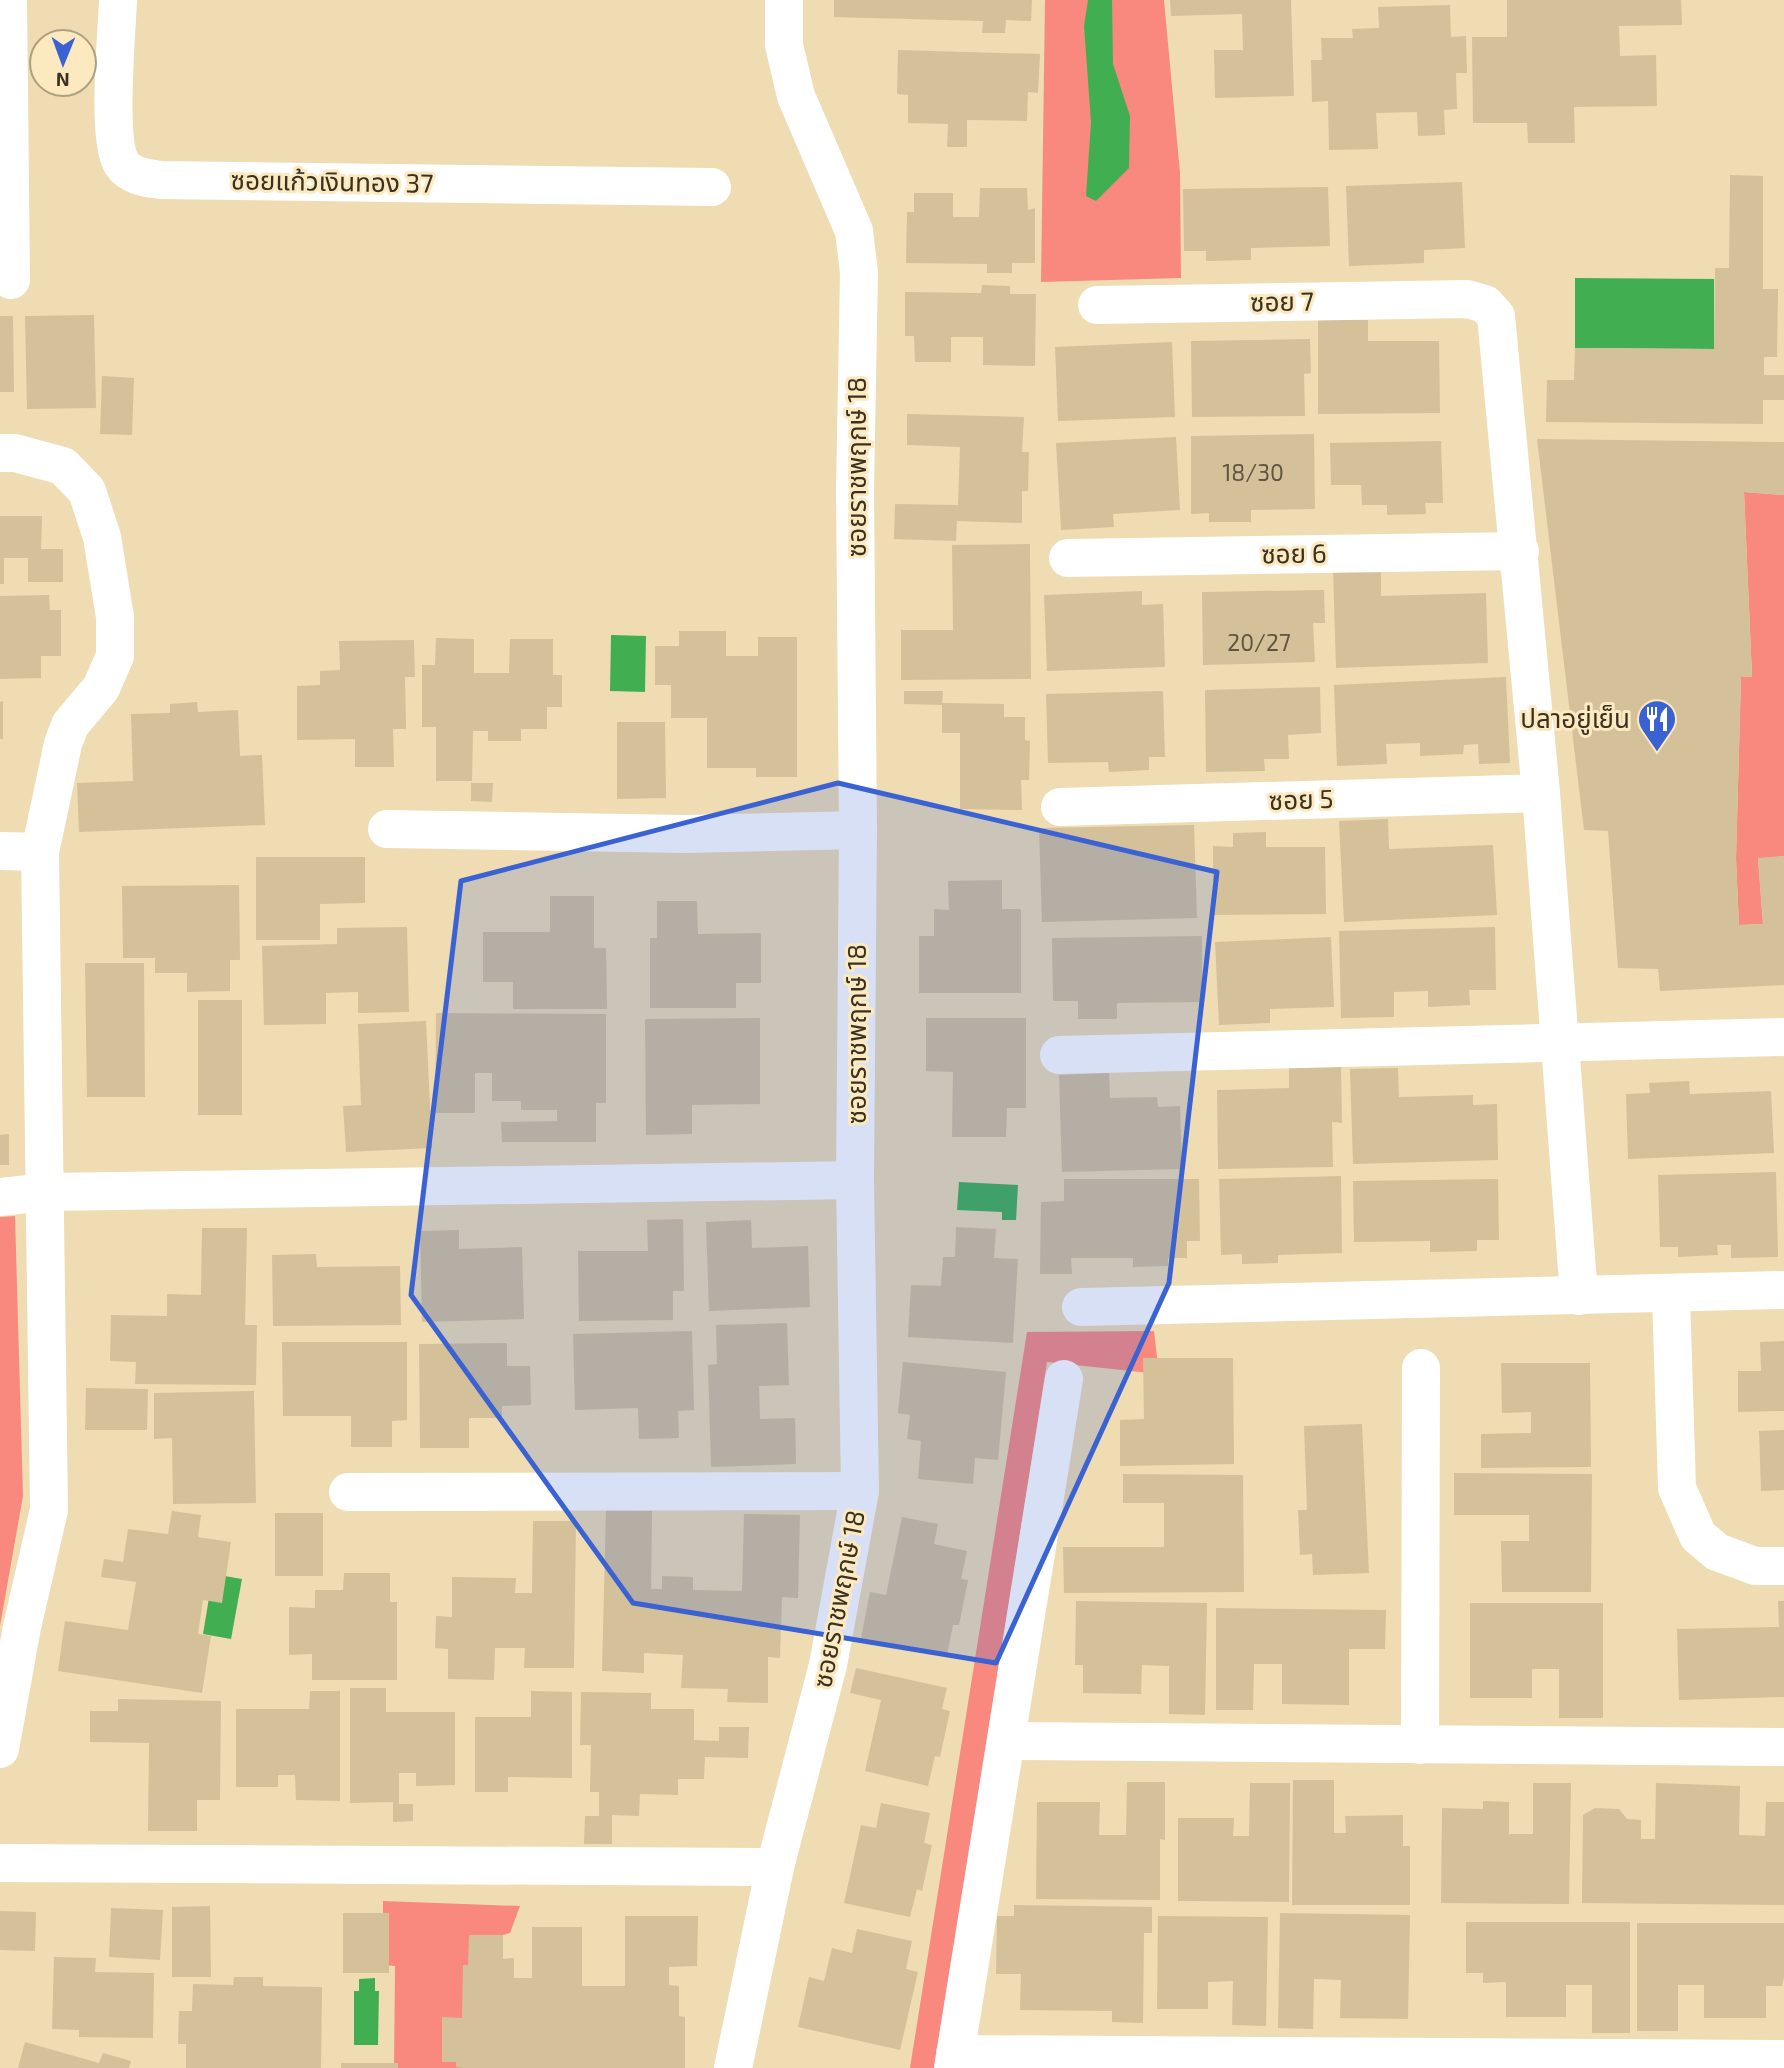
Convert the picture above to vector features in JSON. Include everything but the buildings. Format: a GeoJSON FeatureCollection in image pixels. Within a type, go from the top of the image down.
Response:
{"type":"FeatureCollection","features":[{"type":"Feature","properties":{"kind":"street"},"geometry":{"type":"LineString","coordinates":[[8,0],[11,280]]}},
{"type":"Feature","properties":{"kind":"street","name":"ซอยแก้วเงินทอง 37"},"geometry":{"type":"LineString","coordinates":[[118,0],[114,132],[123,165],[138,177],[712,187]]}},
{"type":"Feature","properties":{"kind":"street","name":"ซอยราชพฤกษ์ 18"},"geometry":{"type":"LineString","coordinates":[[733,2068],[775,1867],[828,1665],[860,1490],[855,1180],[858,830],[855,489],[859,272],[853,231],[798,104],[784,45],[784,0]]}},
{"type":"Feature","properties":{"kind":"street","name":"ซอย 7"},"geometry":{"type":"LineString","coordinates":[[1097,305],[1466,299],[1485,304],[1496,316],[1520,551]]}},
{"type":"Feature","properties":{"kind":"street"},"geometry":{"type":"LineString","coordinates":[[0,453],[15,453],[63,466],[87,491],[102,537],[115,617],[115,656],[101,688],[70,725],[63,744],[40,852],[49,1510],[22,1627],[0,1749]]}},
{"type":"Feature","properties":{"kind":"street"},"geometry":{"type":"LineString","coordinates":[[1520,551],[1579,1296]]}},
{"type":"Feature","properties":{"kind":"street","name":"ซอย 6"},"geometry":{"type":"LineString","coordinates":[[1068,558],[1520,551]]}},
{"type":"Feature","properties":{"kind":"street","name":"ซอย 5"},"geometry":{"type":"LineString","coordinates":[[1060,807],[1541,793]]}},
{"type":"Feature","properties":{"kind":"street"},"geometry":{"type":"LineString","coordinates":[[387,830],[685,834],[858,830]]}},
{"type":"Feature","properties":{"kind":"street"},"geometry":{"type":"LineString","coordinates":[[0,851],[40,852]]}},
{"type":"Feature","properties":{"kind":"street"},"geometry":{"type":"LineString","coordinates":[[1059,1055],[1784,1037]]}},
{"type":"Feature","properties":{"kind":"street"},"geometry":{"type":"LineString","coordinates":[[0,1197],[46,1192],[855,1180]]}},
{"type":"Feature","properties":{"kind":"street"},"geometry":{"type":"LineString","coordinates":[[1081,1307],[1671,1295],[1784,1290]]}},
{"type":"Feature","properties":{"kind":"street"},"geometry":{"type":"LineString","coordinates":[[1671,1295],[1677,1488],[1698,1536],[1717,1552],[1755,1566],[1784,1566]]}},
{"type":"Feature","properties":{"kind":"street"},"geometry":{"type":"LineString","coordinates":[[1420,1745],[1421,1368]]}},
{"type":"Feature","properties":{"kind":"street"},"geometry":{"type":"LineString","coordinates":[[1065,1379],[954,2061],[1784,2059]]}},
{"type":"Feature","properties":{"kind":"street"},"geometry":{"type":"LineString","coordinates":[[348,1492],[860,1490]]}},
{"type":"Feature","properties":{"kind":"street"},"geometry":{"type":"LineString","coordinates":[[1007,1741],[1784,1747]]}},
{"type":"Feature","properties":{"kind":"street"},"geometry":{"type":"LineString","coordinates":[[0,1863],[775,1867]]}},
{"type":"Feature","properties":{"kind":"highlighted area"},"geometry":{"type":"Polygon","coordinates":[[[838,783],[1217,872],[1169,1283],[996,1663],[633,1603],[411,1295],[461,881],[838,783]]]}},
{"type":"Feature","properties":{"kind":"shaded area"},"geometry":{"type":"Polygon","coordinates":[[[1045,0],[1164,0],[1180,173],[1181,278],[1041,282],[1045,0]]]}},
{"type":"Feature","properties":{"kind":"shaded area"},"geometry":{"type":"Polygon","coordinates":[[[1088,0],[1112,0],[1113,64],[1130,116],[1129,168],[1096,201],[1086,196],[1091,122],[1084,26],[1088,0]]]}},
{"type":"Feature","properties":{"kind":"shaded area"},"geometry":{"type":"Polygon","coordinates":[[[1575,278],[1714,279],[1714,349],[1575,348],[1575,278]]]}},
{"type":"Feature","properties":{"kind":"shaded area"},"geometry":{"type":"Polygon","coordinates":[[[1744,492],[1784,495],[1784,856],[1758,859],[1763,924],[1739,925],[1736,859],[1741,677],[1752,676],[1744,492]]]}},
{"type":"Feature","properties":{"kind":"shaded area"},"geometry":{"type":"Polygon","coordinates":[[[611,635],[646,636],[645,692],[610,691],[611,635]]]}},
{"type":"Feature","properties":{"kind":"shaded area"},"geometry":{"type":"Polygon","coordinates":[[[959,1182],[1018,1185],[1016,1220],[1002,1220],[1002,1212],[957,1210],[959,1182]]]}},
{"type":"Feature","properties":{"kind":"shaded area"},"geometry":{"type":"Polygon","coordinates":[[[15,1216],[23,1496],[0,1626],[0,1217],[15,1216]]]}},
{"type":"Feature","properties":{"kind":"shaded area"},"geometry":{"type":"Polygon","coordinates":[[[1154,1331],[1159,1374],[1047,1362],[936,2068],[910,2068],[1027,1332],[1154,1331]]]}},
{"type":"Feature","properties":{"kind":"shaded area"},"geometry":{"type":"Polygon","coordinates":[[[213,1574],[242,1579],[231,1639],[203,1634],[213,1574]]]}},
{"type":"Feature","properties":{"kind":"shaded area"},"geometry":{"type":"Polygon","coordinates":[[[383,1901],[520,1906],[510,1933],[479,1942],[477,2068],[394,2068],[395,1966],[383,1965],[383,1901]]]}},
{"type":"Feature","properties":{"kind":"shaded area"},"geometry":{"type":"Polygon","coordinates":[[[375,1978],[375,1991],[379,1991],[378,2045],[354,2045],[354,1991],[359,1991],[359,1979],[375,1978]]]}},
{"type":"Feature","properties":{"kind":"place","name":"ปลาอยู่เย็น"},"geometry":{"type":"Point","coordinates":[1657,753]}}]}
